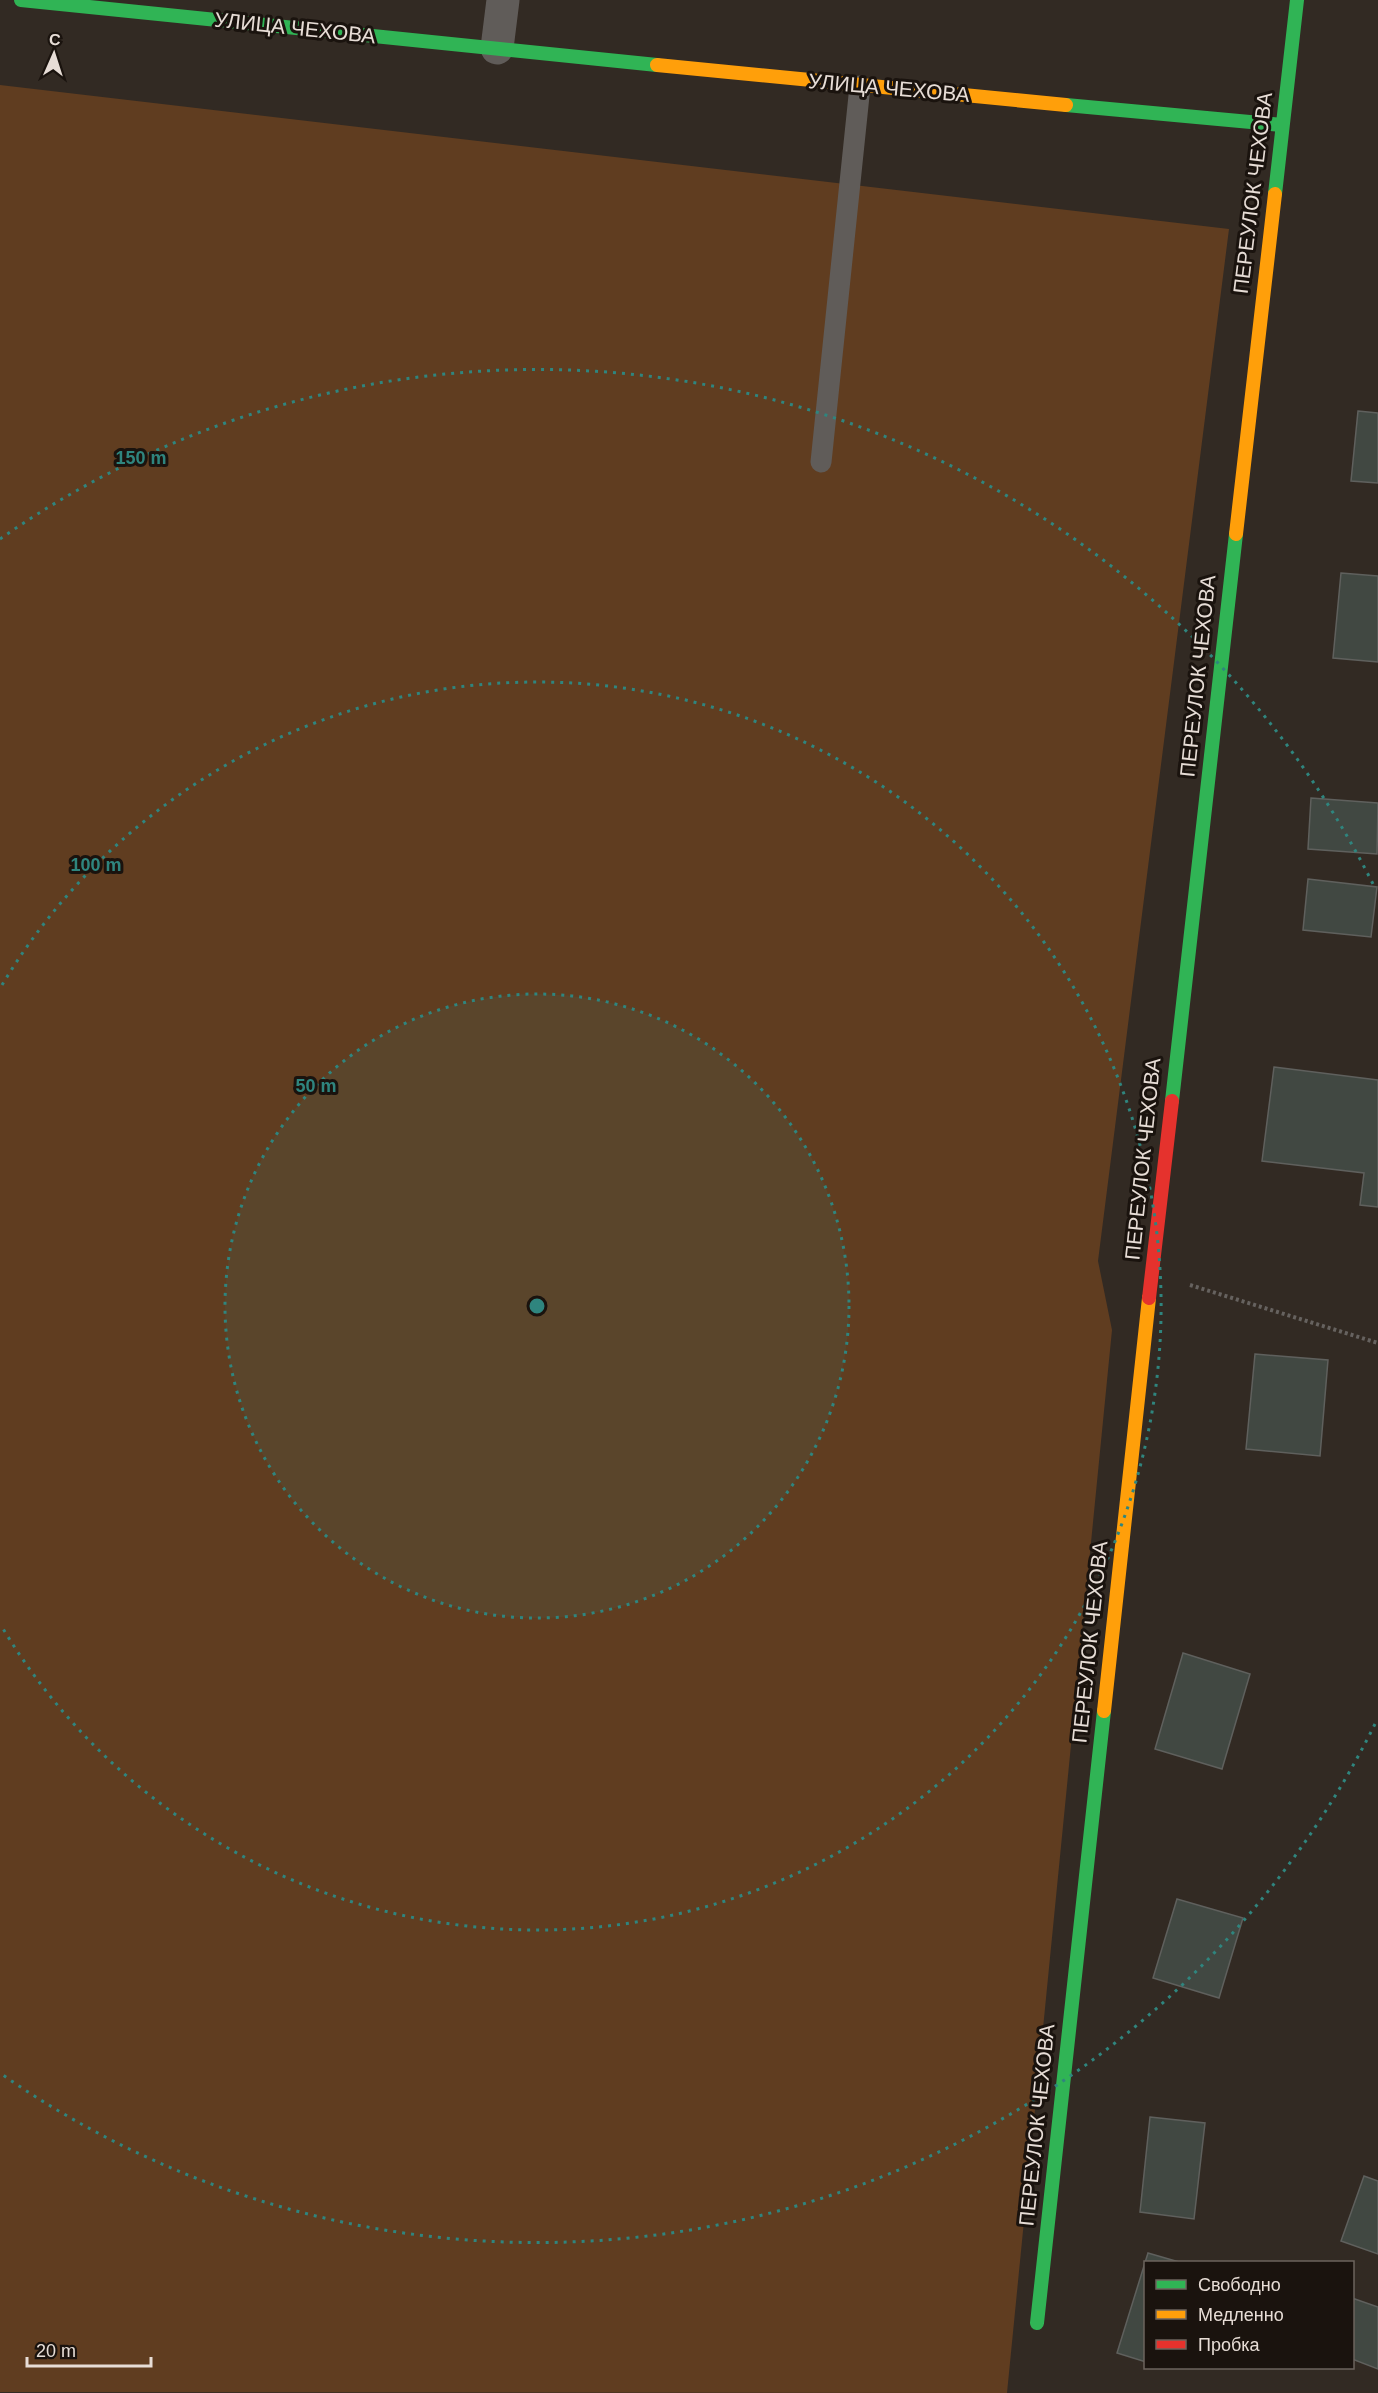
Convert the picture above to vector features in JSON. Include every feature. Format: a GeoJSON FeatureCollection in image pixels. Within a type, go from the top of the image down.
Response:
{"type":"FeatureCollection","features":[{"type":"Feature","properties":{"kind":"street","name":"УЛИЦА ЧЕХОВА"},"geometry":{"type":"LineString","coordinates":[[21,0],[860,86],[1282,125]]}},
{"type":"Feature","properties":{"kind":"street"},"geometry":{"type":"LineString","coordinates":[[497,48],[503,0]]}},
{"type":"Feature","properties":{"kind":"street","name":"ПЕРЕУЛОК ЧЕХОВА"},"geometry":{"type":"LineString","coordinates":[[1037,2323],[1152,1273],[1297,0]]}},
{"type":"Feature","properties":{"kind":"lane"},"geometry":{"type":"LineString","coordinates":[[820,462],[860,86]]}},
{"type":"Feature","properties":{"kind":"path"},"geometry":{"type":"LineString","coordinates":[[1152,1273],[1378,1343]]}},
{"type":"Feature","properties":{"kind":"shaded area"},"geometry":{"type":"Polygon","coordinates":[[[0,85],[1229,229],[1098,1261],[1112,1330],[1007,2393],[0,2392],[0,85]]]}},
{"type":"Feature","properties":{"kind":"building"},"geometry":{"type":"Polygon","coordinates":[[[1358,411],[1378,413],[1378,483],[1351,481],[1358,411]]]}},
{"type":"Feature","properties":{"kind":"building"},"geometry":{"type":"Polygon","coordinates":[[[1341,573],[1378,576],[1378,662],[1333,658],[1341,573]]]}},
{"type":"Feature","properties":{"kind":"building"},"geometry":{"type":"Polygon","coordinates":[[[1311,798],[1378,803],[1377,854],[1308,849],[1311,798]]]}},
{"type":"Feature","properties":{"kind":"building"},"geometry":{"type":"Polygon","coordinates":[[[1308,879],[1377,887],[1371,937],[1303,930],[1308,879]]]}},
{"type":"Feature","properties":{"kind":"building"},"geometry":{"type":"Polygon","coordinates":[[[1274,1067],[1378,1080],[1378,1207],[1360,1205],[1364,1173],[1262,1161],[1274,1067]]]}},
{"type":"Feature","properties":{"kind":"building"},"geometry":{"type":"Polygon","coordinates":[[[1255,1354],[1328,1360],[1320,1456],[1246,1449],[1255,1354]]]}},
{"type":"Feature","properties":{"kind":"building"},"geometry":{"type":"Polygon","coordinates":[[[1183,1653],[1250,1674],[1222,1769],[1155,1749],[1183,1653]]]}},
{"type":"Feature","properties":{"kind":"building"},"geometry":{"type":"Polygon","coordinates":[[[1177,1899],[1243,1918],[1219,1998],[1153,1978],[1177,1899]]]}},
{"type":"Feature","properties":{"kind":"building"},"geometry":{"type":"Polygon","coordinates":[[[1150,2117],[1205,2123],[1194,2219],[1140,2212],[1150,2117]]]}},
{"type":"Feature","properties":{"kind":"building"},"geometry":{"type":"Polygon","coordinates":[[[1364,2176],[1378,2181],[1378,2254],[1341,2241],[1364,2176]]]}},
{"type":"Feature","properties":{"kind":"building"},"geometry":{"type":"Polygon","coordinates":[[[1148,2253],[1176,2261],[1146,2261],[1148,2253]]]}},
{"type":"Feature","properties":{"kind":"building"},"geometry":{"type":"Polygon","coordinates":[[[1144,2266],[1144,2361],[1117,2353],[1144,2266]]]}},
{"type":"Feature","properties":{"kind":"building"},"geometry":{"type":"Polygon","coordinates":[[[1354,2299],[1378,2307],[1378,2369],[1354,2360],[1354,2299]]]}},
{"type":"Feature","properties":{"kind":"traffic: fast"},"geometry":{"type":"LineString","coordinates":[[21,0],[657,65]]}},
{"type":"Feature","properties":{"kind":"traffic: fast"},"geometry":{"type":"LineString","coordinates":[[1275,194],[1297,0]]}},
{"type":"Feature","properties":{"kind":"traffic: fast"},"geometry":{"type":"LineString","coordinates":[[1066,105],[1282,125]]}},
{"type":"Feature","properties":{"kind":"traffic: fast"},"geometry":{"type":"LineString","coordinates":[[1172,1101],[1236,534]]}},
{"type":"Feature","properties":{"kind":"traffic: fast"},"geometry":{"type":"LineString","coordinates":[[1037,2323],[1104,1711]]}},
{"type":"Feature","properties":{"kind":"traffic: slow"},"geometry":{"type":"LineString","coordinates":[[657,65],[1066,105]]}},
{"type":"Feature","properties":{"kind":"traffic: slow"},"geometry":{"type":"LineString","coordinates":[[1236,534],[1275,194]]}},
{"type":"Feature","properties":{"kind":"traffic: slow"},"geometry":{"type":"LineString","coordinates":[[1104,1711],[1149,1298]]}},
{"type":"Feature","properties":{"kind":"traffic: jam"},"geometry":{"type":"LineString","coordinates":[[1149,1298],[1172,1101]]}}]}
